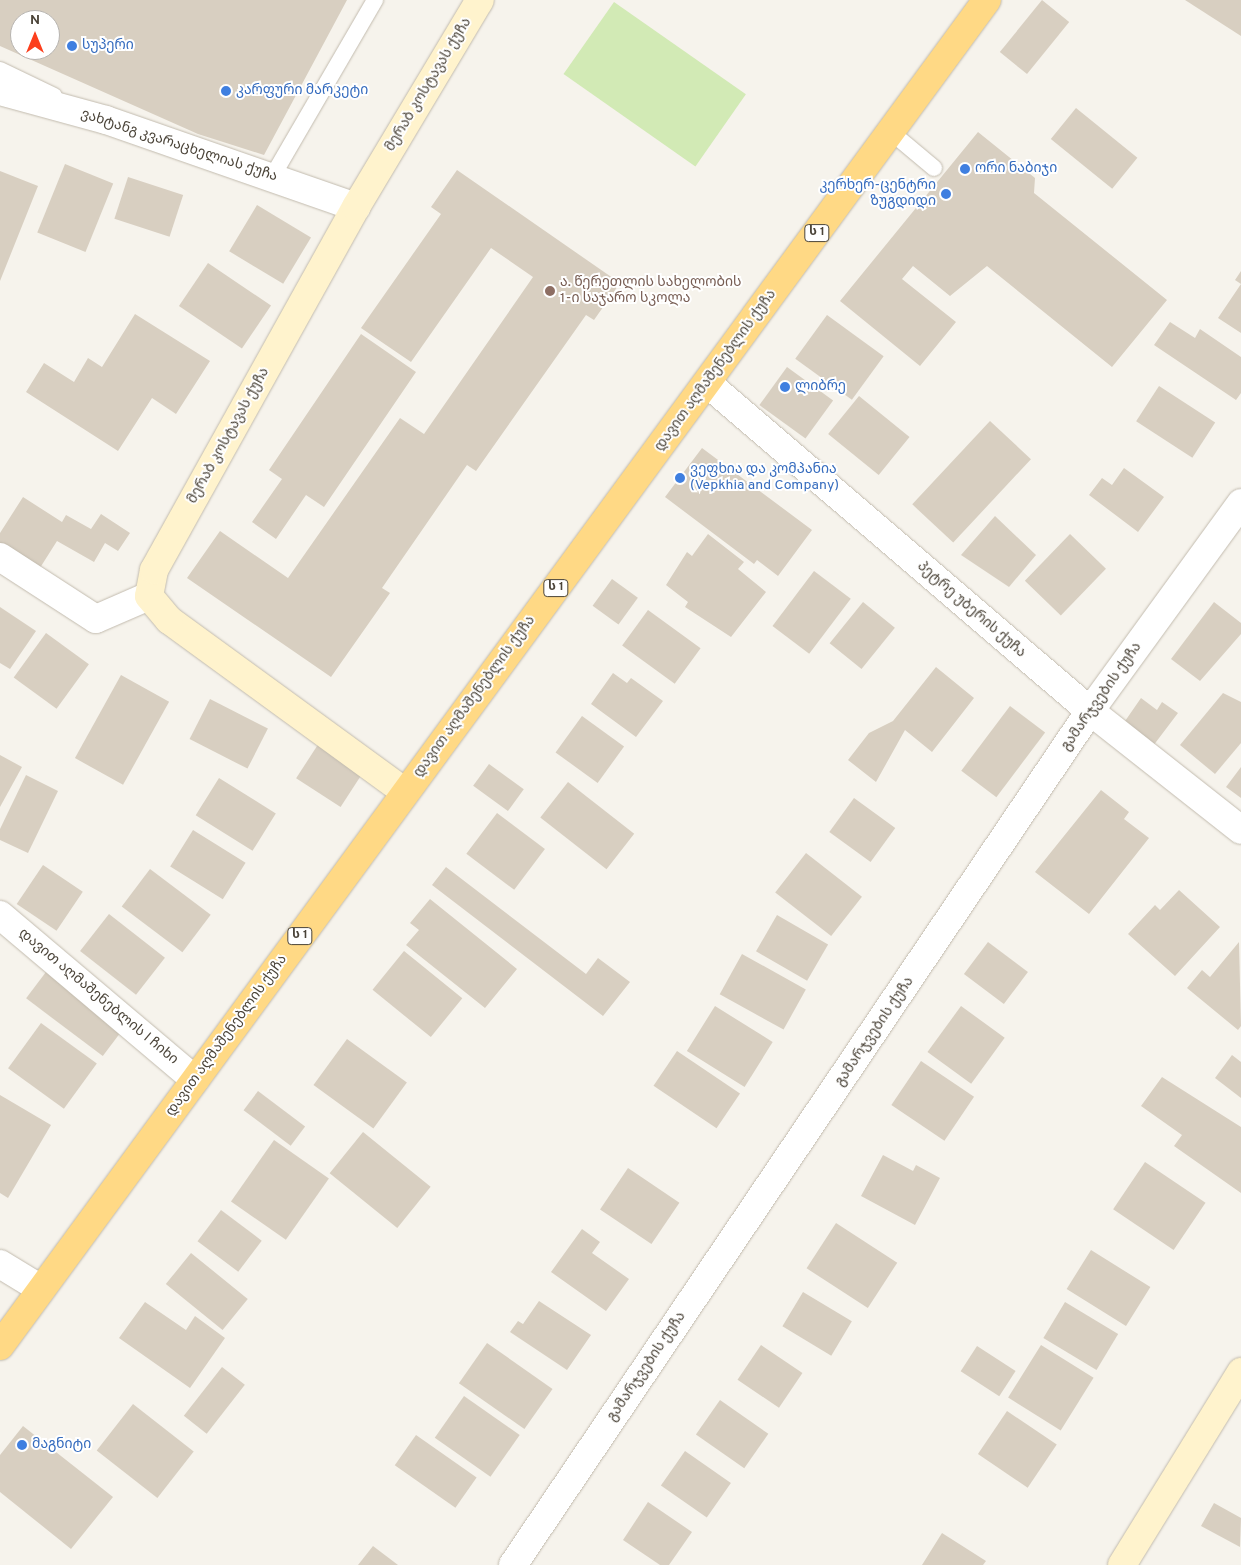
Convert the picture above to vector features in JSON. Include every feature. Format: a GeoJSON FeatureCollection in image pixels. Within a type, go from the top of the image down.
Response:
{"type":"FeatureCollection","features":[{"type":"Feature","properties":{"kind":"highway","name":"დავით აღმაშენებლის ქუჩა"},"geometry":{"type":"LineString","coordinates":[[0,1346],[987,0]]}},
{"type":"Feature","properties":{"kind":"main road","name":"მერაბ კოსტავას ქუჩა"},"geometry":{"type":"LineString","coordinates":[[148,596],[154,570],[356,207],[480,0]]}},
{"type":"Feature","properties":{"kind":"main road"},"geometry":{"type":"LineString","coordinates":[[148,596],[169,620],[405,792]]}},
{"type":"Feature","properties":{"kind":"main road"},"geometry":{"type":"LineString","coordinates":[[1122,1565],[1241,1372]]}},
{"type":"Feature","properties":{"kind":"street","name":"ვახტანგ კვარაცხელიას ქუჩა"},"geometry":{"type":"LineString","coordinates":[[0,91],[106,120],[356,207]]}},
{"type":"Feature","properties":{"kind":"street","name":"პეტრე უბერის ქუჩა"},"geometry":{"type":"LineString","coordinates":[[707,384],[1090,711],[1241,830]]}},
{"type":"Feature","properties":{"kind":"street","name":"გამარჯვების ქუჩა"},"geometry":{"type":"LineString","coordinates":[[513,1565],[1090,711],[1241,502]]}},
{"type":"Feature","properties":{"kind":"street"},"geometry":{"type":"LineString","coordinates":[[0,558],[96,619],[148,596]]}},
{"type":"Feature","properties":{"kind":"street","name":"დავით აღმაშენებლის I ჩიხი"},"geometry":{"type":"LineString","coordinates":[[0,915],[195,1080]]}},
{"type":"Feature","properties":{"kind":"street"},"geometry":{"type":"LineString","coordinates":[[0,1264],[41,1289]]}},
{"type":"Feature","properties":{"kind":"lane"},"geometry":{"type":"LineString","coordinates":[[272,177],[375,0]]}},
{"type":"Feature","properties":{"kind":"lane"},"geometry":{"type":"LineString","coordinates":[[0,70],[106,120]]}},
{"type":"Feature","properties":{"kind":"lane"},"geometry":{"type":"LineString","coordinates":[[891,132],[934,168]]}},
{"type":"Feature","properties":{"kind":"green space"},"geometry":{"type":"Polygon","coordinates":[[[614,2],[746,94],[695,166],[564,74],[614,2]]]}},
{"type":"Feature","properties":{"kind":"building"},"geometry":{"type":"Polygon","coordinates":[[[0,0],[347,0],[264,155],[198,134],[32,60],[60,60],[60,10],[10,10],[10,50],[0,46],[0,0]]]}},
{"type":"Feature","properties":{"kind":"building"},"geometry":{"type":"Polygon","coordinates":[[[1042,0],[1069,22],[1027,74],[1000,52],[1042,0]]]}},
{"type":"Feature","properties":{"kind":"building"},"geometry":{"type":"Polygon","coordinates":[[[1185,0],[1241,0],[1241,36],[1185,0]]]}},
{"type":"Feature","properties":{"kind":"building"},"geometry":{"type":"Polygon","coordinates":[[[1076,108],[1137,158],[1112,189],[1051,139],[1076,108]]]}},
{"type":"Feature","properties":{"kind":"building"},"geometry":{"type":"Polygon","coordinates":[[[978,132],[1035,178],[1034,193],[1167,300],[1112,367],[987,266],[950,296],[913,266],[902,279],[956,322],[920,366],[840,301],[978,132]]]}},
{"type":"Feature","properties":{"kind":"building"},"geometry":{"type":"Polygon","coordinates":[[[65,164],[113,183],[85,252],[37,233],[65,164]]]}},
{"type":"Feature","properties":{"kind":"building"},"geometry":{"type":"Polygon","coordinates":[[[457,170],[620,283],[594,320],[586,315],[476,471],[467,465],[382,588],[390,593],[331,677],[187,578],[220,531],[288,578],[400,418],[424,434],[533,277],[491,248],[411,362],[361,328],[441,214],[431,207],[457,170]]]}},
{"type":"Feature","properties":{"kind":"building"},"geometry":{"type":"Polygon","coordinates":[[[0,171],[38,186],[0,281],[0,171]]]}},
{"type":"Feature","properties":{"kind":"building"},"geometry":{"type":"Polygon","coordinates":[[[128,177],[183,195],[170,237],[114,219],[128,177]]]}},
{"type":"Feature","properties":{"kind":"building"},"geometry":{"type":"Polygon","coordinates":[[[257,205],[311,237],[283,284],[229,251],[257,205]]]}},
{"type":"Feature","properties":{"kind":"building"},"geometry":{"type":"Polygon","coordinates":[[[208,263],[271,305],[242,349],[179,306],[208,263]]]}},
{"type":"Feature","properties":{"kind":"building"},"geometry":{"type":"Polygon","coordinates":[[[1241,271],[1241,284],[1235,280],[1241,271]]]}},
{"type":"Feature","properties":{"kind":"building"},"geometry":{"type":"Polygon","coordinates":[[[1241,284],[1241,333],[1218,318],[1241,284]]]}},
{"type":"Feature","properties":{"kind":"building"},"geometry":{"type":"Polygon","coordinates":[[[135,314],[210,361],[176,414],[152,398],[118,451],[26,392],[44,363],[74,382],[88,358],[102,367],[135,314]]]}},
{"type":"Feature","properties":{"kind":"building"},"geometry":{"type":"Polygon","coordinates":[[[827,315],[884,356],[852,400],[795,359],[827,315]]]}},
{"type":"Feature","properties":{"kind":"building"},"geometry":{"type":"Polygon","coordinates":[[[1170,322],[1195,338],[1200,329],[1241,357],[1241,393],[1236,400],[1154,345],[1170,322]]]}},
{"type":"Feature","properties":{"kind":"building"},"geometry":{"type":"Polygon","coordinates":[[[361,334],[416,372],[324,507],[306,495],[276,539],[252,522],[282,479],[269,470],[361,334]]]}},
{"type":"Feature","properties":{"kind":"building"},"geometry":{"type":"Polygon","coordinates":[[[787,367],[833,401],[805,439],[759,405],[787,367]]]}},
{"type":"Feature","properties":{"kind":"building"},"geometry":{"type":"Polygon","coordinates":[[[1159,386],[1215,422],[1192,458],[1136,421],[1159,386]]]}},
{"type":"Feature","properties":{"kind":"building"},"geometry":{"type":"Polygon","coordinates":[[[859,396],[910,437],[879,475],[828,434],[859,396]]]}},
{"type":"Feature","properties":{"kind":"building"},"geometry":{"type":"Polygon","coordinates":[[[990,421],[1031,459],[953,543],[912,504],[990,421]]]}},
{"type":"Feature","properties":{"kind":"building"},"geometry":{"type":"Polygon","coordinates":[[[702,448],[812,530],[778,576],[757,560],[754,564],[665,497],[702,448]]]}},
{"type":"Feature","properties":{"kind":"building"},"geometry":{"type":"Polygon","coordinates":[[[1124,468],[1164,497],[1138,532],[1089,495],[1102,478],[1112,485],[1124,468]]]}},
{"type":"Feature","properties":{"kind":"building"},"geometry":{"type":"Polygon","coordinates":[[[23,497],[62,522],[66,515],[91,529],[101,514],[130,533],[118,551],[105,543],[94,562],[57,541],[38,571],[0,546],[0,533],[23,497]]]}},
{"type":"Feature","properties":{"kind":"building"},"geometry":{"type":"Polygon","coordinates":[[[995,516],[1036,555],[1009,587],[961,555],[995,516]]]}},
{"type":"Feature","properties":{"kind":"building"},"geometry":{"type":"Polygon","coordinates":[[[708,534],[744,562],[738,569],[766,592],[731,637],[685,607],[688,602],[666,585],[687,552],[692,556],[708,534]]]}},
{"type":"Feature","properties":{"kind":"building"},"geometry":{"type":"Polygon","coordinates":[[[1070,534],[1106,569],[1061,615],[1025,581],[1070,534]]]}},
{"type":"Feature","properties":{"kind":"building"},"geometry":{"type":"Polygon","coordinates":[[[814,571],[851,599],[809,654],[772,626],[814,571]]]}},
{"type":"Feature","properties":{"kind":"building"},"geometry":{"type":"Polygon","coordinates":[[[612,579],[638,598],[618,625],[593,606],[612,579]]]}},
{"type":"Feature","properties":{"kind":"building"},"geometry":{"type":"Polygon","coordinates":[[[863,602],[895,628],[862,669],[830,643],[863,602]]]}},
{"type":"Feature","properties":{"kind":"building"},"geometry":{"type":"Polygon","coordinates":[[[1214,602],[1241,623],[1241,634],[1200,681],[1171,659],[1214,602]]]}},
{"type":"Feature","properties":{"kind":"building"},"geometry":{"type":"Polygon","coordinates":[[[0,607],[36,631],[10,669],[0,663],[0,607]]]}},
{"type":"Feature","properties":{"kind":"building"},"geometry":{"type":"Polygon","coordinates":[[[648,610],[701,648],[675,684],[622,646],[648,610]]]}},
{"type":"Feature","properties":{"kind":"building"},"geometry":{"type":"Polygon","coordinates":[[[46,633],[89,664],[57,709],[14,677],[46,633]]]}},
{"type":"Feature","properties":{"kind":"building"},"geometry":{"type":"Polygon","coordinates":[[[936,667],[974,698],[932,752],[905,730],[876,782],[848,760],[869,733],[893,721],[936,667]]]}},
{"type":"Feature","properties":{"kind":"building"},"geometry":{"type":"Polygon","coordinates":[[[613,673],[627,683],[631,678],[663,701],[636,737],[591,704],[613,673]]]}},
{"type":"Feature","properties":{"kind":"building"},"geometry":{"type":"Polygon","coordinates":[[[121,675],[169,702],[123,785],[75,758],[121,675]]]}},
{"type":"Feature","properties":{"kind":"building"},"geometry":{"type":"Polygon","coordinates":[[[1223,693],[1241,702],[1241,743],[1215,774],[1180,745],[1223,693]]]}},
{"type":"Feature","properties":{"kind":"building"},"geometry":{"type":"Polygon","coordinates":[[[1141,698],[1157,710],[1162,702],[1178,713],[1153,746],[1123,724],[1141,698]]]}},
{"type":"Feature","properties":{"kind":"building"},"geometry":{"type":"Polygon","coordinates":[[[210,699],[268,729],[247,769],[190,739],[210,699]]]}},
{"type":"Feature","properties":{"kind":"building"},"geometry":{"type":"Polygon","coordinates":[[[1010,706],[1045,732],[996,797],[961,771],[1010,706]]]}},
{"type":"Feature","properties":{"kind":"building"},"geometry":{"type":"Polygon","coordinates":[[[582,716],[624,747],[598,783],[556,752],[582,716]]]}},
{"type":"Feature","properties":{"kind":"building"},"geometry":{"type":"Polygon","coordinates":[[[319,743],[363,772],[341,807],[296,778],[319,743]]]}},
{"type":"Feature","properties":{"kind":"building"},"geometry":{"type":"Polygon","coordinates":[[[0,755],[22,767],[0,807],[0,755]]]}},
{"type":"Feature","properties":{"kind":"building"},"geometry":{"type":"Polygon","coordinates":[[[489,764],[524,789],[508,811],[473,786],[489,764]]]}},
{"type":"Feature","properties":{"kind":"building"},"geometry":{"type":"Polygon","coordinates":[[[1241,767],[1241,798],[1226,787],[1241,767]]]}},
{"type":"Feature","properties":{"kind":"building"},"geometry":{"type":"Polygon","coordinates":[[[26,775],[58,791],[28,853],[0,840],[0,829],[26,775]]]}},
{"type":"Feature","properties":{"kind":"building"},"geometry":{"type":"Polygon","coordinates":[[[219,778],[276,814],[253,851],[196,815],[219,778]]]}},
{"type":"Feature","properties":{"kind":"building"},"geometry":{"type":"Polygon","coordinates":[[[568,782],[634,834],[606,869],[540,817],[568,782]]]}},
{"type":"Feature","properties":{"kind":"building"},"geometry":{"type":"Polygon","coordinates":[[[1101,790],[1129,812],[1124,819],[1149,838],[1089,914],[1035,872],[1101,790]]]}},
{"type":"Feature","properties":{"kind":"building"},"geometry":{"type":"Polygon","coordinates":[[[854,798],[895,828],[871,862],[829,832],[854,798]]]}},
{"type":"Feature","properties":{"kind":"building"},"geometry":{"type":"Polygon","coordinates":[[[497,813],[545,849],[514,890],[466,854],[497,813]]]}},
{"type":"Feature","properties":{"kind":"building"},"geometry":{"type":"Polygon","coordinates":[[[193,830],[246,863],[223,899],[170,866],[193,830]]]}},
{"type":"Feature","properties":{"kind":"building"},"geometry":{"type":"Polygon","coordinates":[[[806,853],[862,897],[831,936],[775,892],[806,853]]]}},
{"type":"Feature","properties":{"kind":"building"},"geometry":{"type":"Polygon","coordinates":[[[43,865],[83,892],[57,931],[17,904],[43,865]]]}},
{"type":"Feature","properties":{"kind":"building"},"geometry":{"type":"Polygon","coordinates":[[[446,867],[586,974],[598,958],[630,982],[603,1016],[432,885],[446,867]]]}},
{"type":"Feature","properties":{"kind":"building"},"geometry":{"type":"Polygon","coordinates":[[[150,869],[211,915],[182,952],[122,907],[150,869]]]}},
{"type":"Feature","properties":{"kind":"building"},"geometry":{"type":"Polygon","coordinates":[[[1179,890],[1220,927],[1175,976],[1128,934],[1155,905],[1160,910],[1179,890]]]}},
{"type":"Feature","properties":{"kind":"building"},"geometry":{"type":"Polygon","coordinates":[[[430,899],[517,969],[485,1008],[406,945],[419,930],[410,923],[430,899]]]}},
{"type":"Feature","properties":{"kind":"building"},"geometry":{"type":"Polygon","coordinates":[[[109,914],[165,958],[136,995],[80,951],[109,914]]]}},
{"type":"Feature","properties":{"kind":"building"},"geometry":{"type":"Polygon","coordinates":[[[777,915],[828,944],[807,981],[756,951],[777,915]]]}},
{"type":"Feature","properties":{"kind":"building"},"geometry":{"type":"Polygon","coordinates":[[[988,942],[1028,972],[1004,1004],[964,974],[988,942]]]}},
{"type":"Feature","properties":{"kind":"building"},"geometry":{"type":"Polygon","coordinates":[[[1239,942],[1241,1026],[1238,1030],[1187,988],[1202,970],[1210,977],[1239,942]]]}},
{"type":"Feature","properties":{"kind":"building"},"geometry":{"type":"Polygon","coordinates":[[[404,951],[462,998],[431,1037],[373,990],[404,951]]]}},
{"type":"Feature","properties":{"kind":"building"},"geometry":{"type":"Polygon","coordinates":[[[742,954],[806,989],[784,1030],[720,994],[742,954]]]}},
{"type":"Feature","properties":{"kind":"building"},"geometry":{"type":"Polygon","coordinates":[[[52,964],[129,1022],[103,1056],[26,998],[52,964]]]}},
{"type":"Feature","properties":{"kind":"building"},"geometry":{"type":"Polygon","coordinates":[[[715,1006],[773,1042],[745,1087],[687,1051],[715,1006]]]}},
{"type":"Feature","properties":{"kind":"building"},"geometry":{"type":"Polygon","coordinates":[[[961,1006],[1005,1038],[971,1084],[927,1052],[961,1006]]]}},
{"type":"Feature","properties":{"kind":"building"},"geometry":{"type":"Polygon","coordinates":[[[41,1023],[97,1064],[64,1109],[8,1068],[41,1023]]]}},
{"type":"Feature","properties":{"kind":"building"},"geometry":{"type":"Polygon","coordinates":[[[347,1039],[407,1082],[373,1129],[313,1085],[347,1039]]]}},
{"type":"Feature","properties":{"kind":"building"},"geometry":{"type":"Polygon","coordinates":[[[677,1051],[740,1093],[717,1128],[654,1086],[677,1051]]]}},
{"type":"Feature","properties":{"kind":"building"},"geometry":{"type":"Polygon","coordinates":[[[1232,1055],[1241,1062],[1241,1098],[1215,1078],[1232,1055]]]}},
{"type":"Feature","properties":{"kind":"building"},"geometry":{"type":"Polygon","coordinates":[[[921,1061],[974,1097],[944,1141],[891,1105],[921,1061]]]}},
{"type":"Feature","properties":{"kind":"building"},"geometry":{"type":"Polygon","coordinates":[[[1162,1077],[1241,1127],[1241,1193],[1174,1146],[1182,1135],[1141,1106],[1162,1077]]]}},
{"type":"Feature","properties":{"kind":"building"},"geometry":{"type":"Polygon","coordinates":[[[258,1091],[305,1127],[291,1146],[244,1110],[258,1091]]]}},
{"type":"Feature","properties":{"kind":"building"},"geometry":{"type":"Polygon","coordinates":[[[0,1095],[51,1125],[8,1198],[0,1193],[0,1095]]]}},
{"type":"Feature","properties":{"kind":"building"},"geometry":{"type":"Polygon","coordinates":[[[363,1132],[431,1187],[397,1228],[330,1173],[363,1132]]]}},
{"type":"Feature","properties":{"kind":"building"},"geometry":{"type":"Polygon","coordinates":[[[274,1140],[329,1178],[286,1240],[231,1201],[274,1140]]]}},
{"type":"Feature","properties":{"kind":"building"},"geometry":{"type":"Polygon","coordinates":[[[883,1155],[913,1171],[916,1165],[940,1178],[915,1225],[861,1196],[883,1155]]]}},
{"type":"Feature","properties":{"kind":"building"},"geometry":{"type":"Polygon","coordinates":[[[1145,1162],[1206,1203],[1174,1250],[1113,1209],[1145,1162]]]}},
{"type":"Feature","properties":{"kind":"building"},"geometry":{"type":"Polygon","coordinates":[[[628,1168],[679,1203],[651,1244],[600,1209],[628,1168]]]}},
{"type":"Feature","properties":{"kind":"building"},"geometry":{"type":"Polygon","coordinates":[[[221,1210],[262,1241],[238,1272],[198,1241],[221,1210]]]}},
{"type":"Feature","properties":{"kind":"building"},"geometry":{"type":"Polygon","coordinates":[[[836,1223],[897,1263],[868,1308],[807,1268],[836,1223]]]}},
{"type":"Feature","properties":{"kind":"building"},"geometry":{"type":"Polygon","coordinates":[[[582,1229],[600,1242],[592,1253],[629,1279],[606,1311],[551,1272],[582,1229]]]}},
{"type":"Feature","properties":{"kind":"building"},"geometry":{"type":"Polygon","coordinates":[[[1091,1250],[1150,1287],[1126,1326],[1067,1289],[1091,1250]]]}},
{"type":"Feature","properties":{"kind":"building"},"geometry":{"type":"Polygon","coordinates":[[[191,1253],[248,1299],[223,1330],[166,1284],[191,1253]]]}},
{"type":"Feature","properties":{"kind":"building"},"geometry":{"type":"Polygon","coordinates":[[[803,1292],[852,1321],[831,1356],[782,1326],[803,1292]]]}},
{"type":"Feature","properties":{"kind":"building"},"geometry":{"type":"Polygon","coordinates":[[[539,1301],[591,1335],[567,1370],[510,1332],[518,1321],[523,1324],[539,1301]]]}},
{"type":"Feature","properties":{"kind":"building"},"geometry":{"type":"Polygon","coordinates":[[[145,1302],[186,1330],[195,1316],[225,1338],[190,1388],[119,1338],[145,1302]]]}},
{"type":"Feature","properties":{"kind":"building"},"geometry":{"type":"Polygon","coordinates":[[[1065,1302],[1118,1334],[1097,1370],[1043,1338],[1065,1302]]]}},
{"type":"Feature","properties":{"kind":"building"},"geometry":{"type":"Polygon","coordinates":[[[487,1343],[553,1389],[524,1429],[459,1383],[487,1343]]]}},
{"type":"Feature","properties":{"kind":"building"},"geometry":{"type":"Polygon","coordinates":[[[761,1345],[802,1373],[779,1408],[738,1380],[761,1345]]]}},
{"type":"Feature","properties":{"kind":"building"},"geometry":{"type":"Polygon","coordinates":[[[1041,1345],[1094,1378],[1061,1430],[1008,1398],[1041,1345]]]}},
{"type":"Feature","properties":{"kind":"building"},"geometry":{"type":"Polygon","coordinates":[[[977,1346],[1016,1371],[999,1396],[961,1371],[977,1346]]]}},
{"type":"Feature","properties":{"kind":"building"},"geometry":{"type":"Polygon","coordinates":[[[222,1367],[245,1385],[207,1434],[184,1416],[222,1367]]]}},
{"type":"Feature","properties":{"kind":"building"},"geometry":{"type":"Polygon","coordinates":[[[464,1396],[520,1435],[490,1477],[435,1438],[464,1396]]]}},
{"type":"Feature","properties":{"kind":"building"},"geometry":{"type":"Polygon","coordinates":[[[720,1400],[768,1434],[744,1468],[696,1434],[720,1400]]]}},
{"type":"Feature","properties":{"kind":"building"},"geometry":{"type":"Polygon","coordinates":[[[133,1404],[194,1451],[157,1498],[97,1450],[133,1404]]]}},
{"type":"Feature","properties":{"kind":"building"},"geometry":{"type":"Polygon","coordinates":[[[1007,1411],[1057,1445],[1028,1488],[978,1454],[1007,1411]]]}},
{"type":"Feature","properties":{"kind":"building"},"geometry":{"type":"Polygon","coordinates":[[[23,1426],[113,1497],[71,1549],[0,1492],[0,1455],[23,1426]]]}},
{"type":"Feature","properties":{"kind":"building"},"geometry":{"type":"Polygon","coordinates":[[[416,1435],[477,1477],[455,1508],[395,1465],[416,1435]]]}},
{"type":"Feature","properties":{"kind":"building"},"geometry":{"type":"Polygon","coordinates":[[[685,1451],[731,1483],[707,1518],[661,1485],[685,1451]]]}},
{"type":"Feature","properties":{"kind":"building"},"geometry":{"type":"Polygon","coordinates":[[[648,1502],[692,1532],[669,1565],[660,1565],[623,1540],[648,1502]]]}},
{"type":"Feature","properties":{"kind":"building"},"geometry":{"type":"Polygon","coordinates":[[[1214,1503],[1241,1518],[1240,1547],[1201,1526],[1214,1503]]]}},
{"type":"Feature","properties":{"kind":"building"},"geometry":{"type":"Polygon","coordinates":[[[942,1533],[986,1561],[983,1565],[922,1565],[942,1533]]]}},
{"type":"Feature","properties":{"kind":"building"},"geometry":{"type":"Polygon","coordinates":[[[373,1546],[398,1565],[358,1565],[373,1546]]]}},
{"type":"Feature","properties":{"kind":"place","name":"სუპერი"},"geometry":{"type":"Point","coordinates":[72,46]}},
{"type":"Feature","properties":{"kind":"place","name":"კარფური მარკეტი"},"geometry":{"type":"Point","coordinates":[226,91]}},
{"type":"Feature","properties":{"kind":"place","name":"ორი ნაბიჯი"},"geometry":{"type":"Point","coordinates":[965,169]}},
{"type":"Feature","properties":{"kind":"place","name":"კერხერ-ცენტრი ზუგდიდი"},"geometry":{"type":"Point","coordinates":[946,194]}},
{"type":"Feature","properties":{"kind":"place","name":"ა. წერეთლის სახელობის 1-ი საჯარო სკოლა"},"geometry":{"type":"Point","coordinates":[550,291]}},
{"type":"Feature","properties":{"kind":"place","name":"ლიბრე"},"geometry":{"type":"Point","coordinates":[785,387]}},
{"type":"Feature","properties":{"kind":"place","name":"ვეფხია და კომპანია (Vepkhia and Company)"},"geometry":{"type":"Point","coordinates":[680,478]}},
{"type":"Feature","properties":{"kind":"place","name":"მაგნიტი"},"geometry":{"type":"Point","coordinates":[22,1445]}}]}
